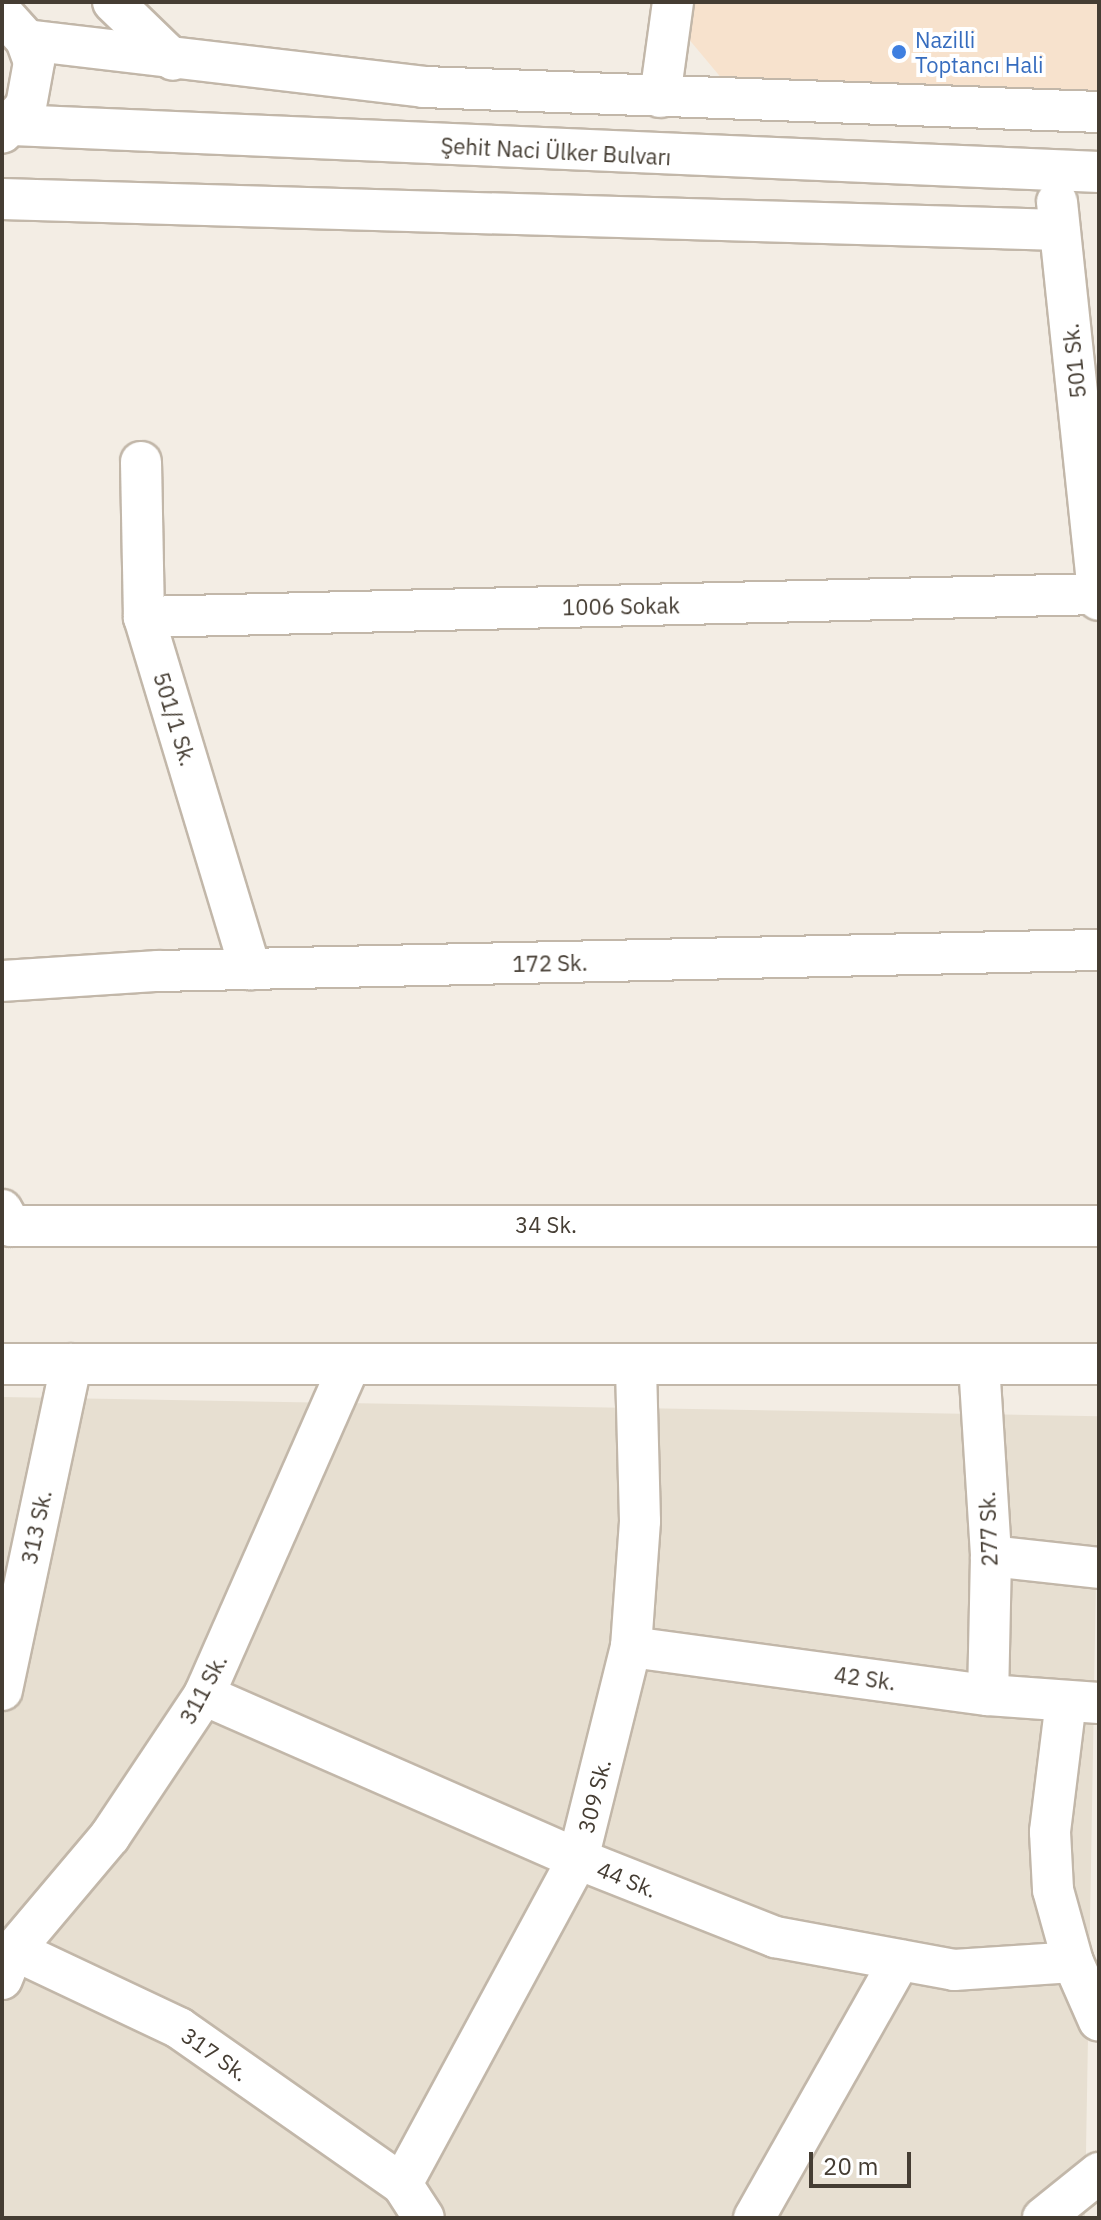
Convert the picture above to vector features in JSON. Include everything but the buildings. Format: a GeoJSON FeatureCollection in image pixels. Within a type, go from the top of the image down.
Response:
{"type":"FeatureCollection","features":[{"type":"Feature","properties":{"kind":"street"},"geometry":{"type":"LineString","coordinates":[[113,2],[173,60]]}},
{"type":"Feature","properties":{"kind":"street"},"geometry":{"type":"LineString","coordinates":[[660,97],[673,2]]}},
{"type":"Feature","properties":{"kind":"street"},"geometry":{"type":"LineString","coordinates":[[16,19],[173,60],[424,87],[1099,112]]}},
{"type":"Feature","properties":{"kind":"street"},"geometry":{"type":"LineString","coordinates":[[8,129],[34,84],[16,19]]}},
{"type":"Feature","properties":{"kind":"street","name":"Şehit Naci Ülker Bulvarı"},"geometry":{"type":"LineString","coordinates":[[8,129],[1099,172]]}},
{"type":"Feature","properties":{"kind":"street","name":"501 Sk."},"geometry":{"type":"LineString","coordinates":[[1053,171],[1099,597]]}},
{"type":"Feature","properties":{"kind":"street"},"geometry":{"type":"LineString","coordinates":[[2,199],[1060,230]]}},
{"type":"Feature","properties":{"kind":"street","name":"501/1 Sk."},"geometry":{"type":"LineString","coordinates":[[141,462],[144,617],[250,969]]}},
{"type":"Feature","properties":{"kind":"street","name":"1006 Sokak"},"geometry":{"type":"LineString","coordinates":[[144,617],[1099,597]]}},
{"type":"Feature","properties":{"kind":"street","name":"172 Sk."},"geometry":{"type":"LineString","coordinates":[[2,981],[250,969],[1099,950]]}},
{"type":"Feature","properties":{"kind":"street","name":"34 Sk."},"geometry":{"type":"LineString","coordinates":[[2,1210],[11,1226],[1099,1226]]}},
{"type":"Feature","properties":{"kind":"street"},"geometry":{"type":"LineString","coordinates":[[2,1364],[1099,1364]]}},
{"type":"Feature","properties":{"kind":"street","name":"313 Sk."},"geometry":{"type":"LineString","coordinates":[[2,1690],[71,1364]]}},
{"type":"Feature","properties":{"kind":"street","name":"277 Sk."},"geometry":{"type":"LineString","coordinates":[[979,1364],[991,1556],[988,1695]]}},
{"type":"Feature","properties":{"kind":"street","name":"309 Sk."},"geometry":{"type":"LineString","coordinates":[[402,2184],[578,1859],[631,1647],[640,1521],[636,1365]]}},
{"type":"Feature","properties":{"kind":"street","name":"311 Sk."},"geometry":{"type":"LineString","coordinates":[[8,1965],[110,1836],[204,1695],[349,1366]]}},
{"type":"Feature","properties":{"kind":"street"},"geometry":{"type":"LineString","coordinates":[[991,1556],[1099,1568]]}},
{"type":"Feature","properties":{"kind":"street","name":"42 Sk."},"geometry":{"type":"LineString","coordinates":[[631,1647],[988,1695],[1082,1702]]}},
{"type":"Feature","properties":{"kind":"street","name":"44 Sk."},"geometry":{"type":"LineString","coordinates":[[204,1695],[578,1859],[775,1937],[954,1970],[1073,1962]]}},
{"type":"Feature","properties":{"kind":"street"},"geometry":{"type":"LineString","coordinates":[[1082,1702],[1050,1832],[1053,1890],[1073,1962],[1099,2021]]}},
{"type":"Feature","properties":{"kind":"street"},"geometry":{"type":"LineString","coordinates":[[754,2218],[900,1960]]}},
{"type":"Feature","properties":{"kind":"street","name":"317 Sk."},"geometry":{"type":"LineString","coordinates":[[8,1965],[179,2028],[402,2184]]}},
{"type":"Feature","properties":{"kind":"street"},"geometry":{"type":"LineString","coordinates":[[1043,2218],[1099,2173]]}},
{"type":"Feature","properties":{"kind":"street"},"geometry":{"type":"LineString","coordinates":[[402,2184],[424,2218]]}},
{"type":"Feature","properties":{"kind":"shaded area","name":"Nazilli Toptancı Hali"},"geometry":{"type":"Polygon","coordinates":[[[680,2],[1099,2],[1099,92],[723,80],[677,25],[680,2]]]}},
{"type":"Feature","properties":{"kind":"shaded area"},"geometry":{"type":"Polygon","coordinates":[[[2,1397],[1099,1416],[1085,2218],[2,2218],[2,1397]]]}},
{"type":"Feature","properties":{"kind":"place","name":"Nazilli Toptancı Hali"},"geometry":{"type":"Point","coordinates":[899,52]}}]}
